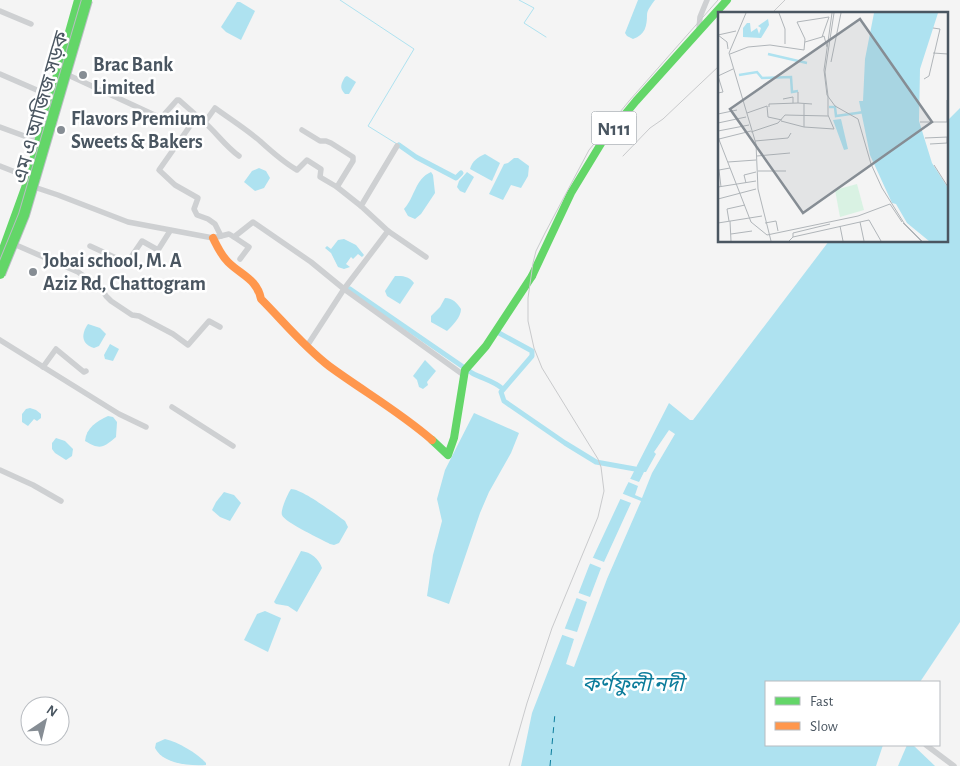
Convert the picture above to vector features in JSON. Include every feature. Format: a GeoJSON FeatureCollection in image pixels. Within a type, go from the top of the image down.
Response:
{"type":"FeatureCollection","features":[{"type":"Feature","properties":{"kind":"main road","name":"এম এ আজিজ সড়ক"},"geometry":{"type":"LineString","coordinates":[[0,279],[16,245],[38,141],[80,0]]}},
{"type":"Feature","properties":{"kind":"main road"},"geometry":{"type":"LineString","coordinates":[[0,263],[20,213],[80,0]]}},
{"type":"Feature","properties":{"kind":"main road","name":"এম এ আজিজ সড়ক"},"geometry":{"type":"LineString","coordinates":[[0,257],[30,183],[68,75],[88,0]]}},
{"type":"Feature","properties":{"kind":"main road"},"geometry":{"type":"LineString","coordinates":[[0,274],[24,215],[88,0]]}},
{"type":"Feature","properties":{"kind":"main road","name":"N111"},"geometry":{"type":"LineString","coordinates":[[466,371],[486,346],[532,276],[571,193],[602,142],[727,0]]}},
{"type":"Feature","properties":{"kind":"main road"},"geometry":{"type":"LineString","coordinates":[[217,237],[226,261],[255,282],[260,289],[261,299],[307,346],[344,376],[417,428],[448,455],[454,438],[466,371]]}},
{"type":"Feature","properties":{"kind":"street"},"geometry":{"type":"LineString","coordinates":[[699,30],[700,17],[707,0]]}},
{"type":"Feature","properties":{"kind":"street"},"geometry":{"type":"LineString","coordinates":[[0,11],[30,24]]}},
{"type":"Feature","properties":{"kind":"street"},"geometry":{"type":"LineString","coordinates":[[0,74],[46,94],[51,94]]}},
{"type":"Feature","properties":{"kind":"street"},"geometry":{"type":"LineString","coordinates":[[68,75],[161,118],[180,100],[215,131],[224,143],[239,156]]}},
{"type":"Feature","properties":{"kind":"street"},"geometry":{"type":"LineString","coordinates":[[204,122],[215,108],[292,168],[297,170],[307,160],[321,169],[320,177],[337,187],[388,231],[426,257]]}},
{"type":"Feature","properties":{"kind":"street"},"geometry":{"type":"LineString","coordinates":[[198,116],[159,170],[176,185],[198,198],[194,209],[196,215],[208,219],[215,224],[217,237]]}},
{"type":"Feature","properties":{"kind":"street"},"geometry":{"type":"LineString","coordinates":[[0,127],[38,141]]}},
{"type":"Feature","properties":{"kind":"street"},"geometry":{"type":"LineString","coordinates":[[302,130],[320,141],[331,143],[353,157],[353,161],[337,187]]}},
{"type":"Feature","properties":{"kind":"street"},"geometry":{"type":"LineString","coordinates":[[361,206],[397,146]]}},
{"type":"Feature","properties":{"kind":"street"},"geometry":{"type":"LineString","coordinates":[[0,166],[30,183],[128,222],[170,231],[217,237],[229,234],[249,247],[240,259]]}},
{"type":"Feature","properties":{"kind":"street"},"geometry":{"type":"LineString","coordinates":[[234,236],[253,222],[312,262],[344,289],[466,371]]}},
{"type":"Feature","properties":{"kind":"street"},"geometry":{"type":"LineString","coordinates":[[90,246],[127,263],[142,240],[158,250],[170,231]]}},
{"type":"Feature","properties":{"kind":"street"},"geometry":{"type":"LineString","coordinates":[[307,346],[344,289],[388,231]]}},
{"type":"Feature","properties":{"kind":"street"},"geometry":{"type":"LineString","coordinates":[[16,245],[78,272],[102,289],[106,296],[118,306],[132,315],[139,316],[173,334],[188,345],[209,321],[220,327]]}},
{"type":"Feature","properties":{"kind":"street"},"geometry":{"type":"LineString","coordinates":[[0,340],[119,414],[146,427]]}},
{"type":"Feature","properties":{"kind":"street"},"geometry":{"type":"LineString","coordinates":[[43,367],[56,349],[84,372],[86,371]]}},
{"type":"Feature","properties":{"kind":"street"},"geometry":{"type":"LineString","coordinates":[[172,407],[233,446]]}},
{"type":"Feature","properties":{"kind":"street"},"geometry":{"type":"LineString","coordinates":[[0,470],[33,485],[61,501]]}},
{"type":"Feature","properties":{"kind":"street"},"geometry":{"type":"LineString","coordinates":[[927,746],[954,766]]}},
{"type":"Feature","properties":{"kind":"water"},"geometry":{"type":"Polygon","coordinates":[[[638,0],[655,0],[648,11],[644,30],[633,39],[625,33],[638,0]]]}},
{"type":"Feature","properties":{"kind":"water"},"geometry":{"type":"Polygon","coordinates":[[[237,2],[255,11],[241,40],[221,27],[237,2]]]}},
{"type":"Feature","properties":{"kind":"water"},"geometry":{"type":"Polygon","coordinates":[[[347,76],[356,82],[349,94],[345,94],[341,86],[347,76]]]}},
{"type":"Feature","properties":{"kind":"water","name":"কর্ণফুলী নদী"},"geometry":{"type":"Polygon","coordinates":[[[960,108],[960,622],[921,681],[765,681],[765,746],[883,746],[876,766],[521,766],[532,713],[589,566],[626,487],[669,403],[690,420],[693,420],[828,242],[948,242],[948,120],[960,108]]]}},
{"type":"Feature","properties":{"kind":"water"},"geometry":{"type":"Polygon","coordinates":[[[485,154],[500,163],[492,181],[470,169],[480,156],[485,154]]]}},
{"type":"Feature","properties":{"kind":"water"},"geometry":{"type":"Polygon","coordinates":[[[514,158],[518,158],[529,166],[528,176],[521,188],[511,185],[503,200],[489,194],[504,164],[514,158]]]}},
{"type":"Feature","properties":{"kind":"water"},"geometry":{"type":"Polygon","coordinates":[[[259,168],[266,171],[270,178],[264,188],[255,191],[244,182],[252,171],[259,168]]]}},
{"type":"Feature","properties":{"kind":"water"},"geometry":{"type":"Polygon","coordinates":[[[431,172],[435,193],[421,214],[415,219],[408,216],[404,209],[418,184],[431,172]]]}},
{"type":"Feature","properties":{"kind":"water"},"geometry":{"type":"Polygon","coordinates":[[[467,172],[474,177],[465,193],[457,187],[459,181],[467,172]]]}},
{"type":"Feature","properties":{"kind":"water"},"geometry":{"type":"Polygon","coordinates":[[[344,239],[356,245],[364,255],[362,257],[358,254],[353,259],[351,257],[346,264],[350,267],[344,269],[338,267],[331,253],[325,248],[327,246],[331,249],[338,240],[344,239]]]}},
{"type":"Feature","properties":{"kind":"water"},"geometry":{"type":"Polygon","coordinates":[[[395,276],[403,276],[414,283],[400,304],[387,296],[385,291],[395,276]]]}},
{"type":"Feature","properties":{"kind":"water"},"geometry":{"type":"Polygon","coordinates":[[[445,298],[454,301],[461,309],[458,318],[447,331],[431,322],[431,316],[440,307],[445,298]]]}},
{"type":"Feature","properties":{"kind":"water"},"geometry":{"type":"Polygon","coordinates":[[[88,324],[100,328],[106,334],[99,346],[94,348],[87,344],[83,335],[88,324]]]}},
{"type":"Feature","properties":{"kind":"water"},"geometry":{"type":"Polygon","coordinates":[[[110,344],[119,349],[113,361],[105,359],[104,355],[110,344]]]}},
{"type":"Feature","properties":{"kind":"water"},"geometry":{"type":"Polygon","coordinates":[[[425,360],[436,371],[427,382],[428,385],[423,389],[419,387],[417,380],[413,376],[425,360]]]}},
{"type":"Feature","properties":{"kind":"water"},"geometry":{"type":"Polygon","coordinates":[[[30,408],[41,414],[41,418],[37,421],[34,419],[28,426],[22,422],[22,414],[26,409],[30,408]]]}},
{"type":"Feature","properties":{"kind":"water"},"geometry":{"type":"Polygon","coordinates":[[[474,413],[519,433],[511,453],[489,492],[480,513],[449,604],[427,596],[433,555],[442,521],[437,499],[445,470],[474,413]]]}},
{"type":"Feature","properties":{"kind":"water"},"geometry":{"type":"Polygon","coordinates":[[[108,416],[113,417],[117,422],[116,437],[108,444],[98,447],[85,441],[87,432],[100,420],[108,416]]]}},
{"type":"Feature","properties":{"kind":"water"},"geometry":{"type":"Polygon","coordinates":[[[56,438],[65,441],[73,449],[72,456],[66,460],[52,449],[52,443],[56,438]]]}},
{"type":"Feature","properties":{"kind":"water"},"geometry":{"type":"Polygon","coordinates":[[[291,489],[310,497],[345,521],[348,527],[339,543],[330,544],[284,518],[282,510],[291,489]]]}},
{"type":"Feature","properties":{"kind":"water"},"geometry":{"type":"Polygon","coordinates":[[[224,492],[234,495],[241,503],[230,521],[220,517],[212,510],[224,492]]]}},
{"type":"Feature","properties":{"kind":"water"},"geometry":{"type":"Polygon","coordinates":[[[301,551],[314,556],[322,568],[297,612],[288,606],[274,602],[301,551]]]}},
{"type":"Feature","properties":{"kind":"water"},"geometry":{"type":"Polygon","coordinates":[[[265,611],[281,618],[268,652],[244,640],[257,614],[265,611]]]}},
{"type":"Feature","properties":{"kind":"water"},"geometry":{"type":"Polygon","coordinates":[[[165,739],[181,745],[202,759],[206,765],[177,763],[164,758],[155,748],[156,743],[165,739]]]}},
{"type":"Feature","properties":{"kind":"water"},"geometry":{"type":"Polygon","coordinates":[[[907,746],[914,746],[935,766],[898,766],[907,746]]]}},
{"type":"Feature","properties":{"kind":"pier"},"geometry":{"type":"Polygon","coordinates":[[[669,430],[675,434],[652,473],[642,498],[635,495],[638,486],[626,481],[628,478],[639,482],[656,454],[654,452],[669,430]]]}},
{"type":"Feature","properties":{"kind":"pier"},"geometry":{"type":"Polygon","coordinates":[[[621,493],[641,501],[607,579],[574,667],[566,664],[574,639],[560,634],[563,628],[577,632],[587,602],[574,597],[576,592],[590,597],[601,568],[589,563],[591,557],[604,562],[631,503],[618,498],[621,493]]]}},
{"type":"Feature","properties":{"kind":"waterway"},"geometry":{"type":"LineString","coordinates":[[340,0],[414,49],[368,126],[397,144]]}},
{"type":"Feature","properties":{"kind":"waterway"},"geometry":{"type":"LineString","coordinates":[[519,0],[534,8],[524,23],[546,37]]}},
{"type":"Feature","properties":{"kind":"waterway"},"geometry":{"type":"LineString","coordinates":[[399,145],[416,157],[456,178],[461,173]]}},
{"type":"Feature","properties":{"kind":"waterway"},"geometry":{"type":"LineString","coordinates":[[350,289],[472,373],[503,389]]}},
{"type":"Feature","properties":{"kind":"waterway"},"geometry":{"type":"LineString","coordinates":[[499,333],[532,351],[532,356],[501,392],[504,401],[596,462],[635,469],[640,472]]}},
{"type":"Feature","properties":{"kind":"ferry route"},"geometry":{"type":"LineString","coordinates":[[550,766],[555,713]]}},
{"type":"Feature","properties":{"kind":"railway"},"geometry":{"type":"LineString","coordinates":[[509,766],[527,703],[552,628],[598,517],[604,491],[598,459],[542,368],[534,348],[528,321],[528,298],[536,251],[589,150],[629,101],[718,0]]}},
{"type":"Feature","properties":{"kind":"railway"},"geometry":{"type":"LineString","coordinates":[[773,12],[785,0]]}},
{"type":"Feature","properties":{"kind":"railway"},"geometry":{"type":"LineString","coordinates":[[623,156],[650,128],[663,119],[718,67]]}},
{"type":"Feature","properties":{"kind":"traffic: fast"},"geometry":{"type":"LineString","coordinates":[[0,257],[26,185],[78,0]]}},
{"type":"Feature","properties":{"kind":"traffic: fast"},"geometry":{"type":"LineString","coordinates":[[0,274],[24,215],[87,0]]}},
{"type":"Feature","properties":{"kind":"traffic: fast"},"geometry":{"type":"LineString","coordinates":[[532,276],[571,193],[602,142],[636,101],[727,0]]}},
{"type":"Feature","properties":{"kind":"traffic: fast"},"geometry":{"type":"LineString","coordinates":[[432,440],[448,455],[454,438],[465,370],[486,346],[532,276]]}},
{"type":"Feature","properties":{"kind":"traffic: slow"},"geometry":{"type":"LineString","coordinates":[[213,238],[226,259],[252,282],[259,292],[261,299],[311,351],[432,440]]}},
{"type":"Feature","properties":{"kind":"place","name":"Brac Bank Limited"},"geometry":{"type":"Point","coordinates":[83,75]}},
{"type":"Feature","properties":{"kind":"place","name":"Flavors Premium Sweets & Bakers"},"geometry":{"type":"Point","coordinates":[61,130]}},
{"type":"Feature","properties":{"kind":"place","name":"Jobai school, M. A Aziz Rd, Chattogram"},"geometry":{"type":"Point","coordinates":[33,272]}}]}
